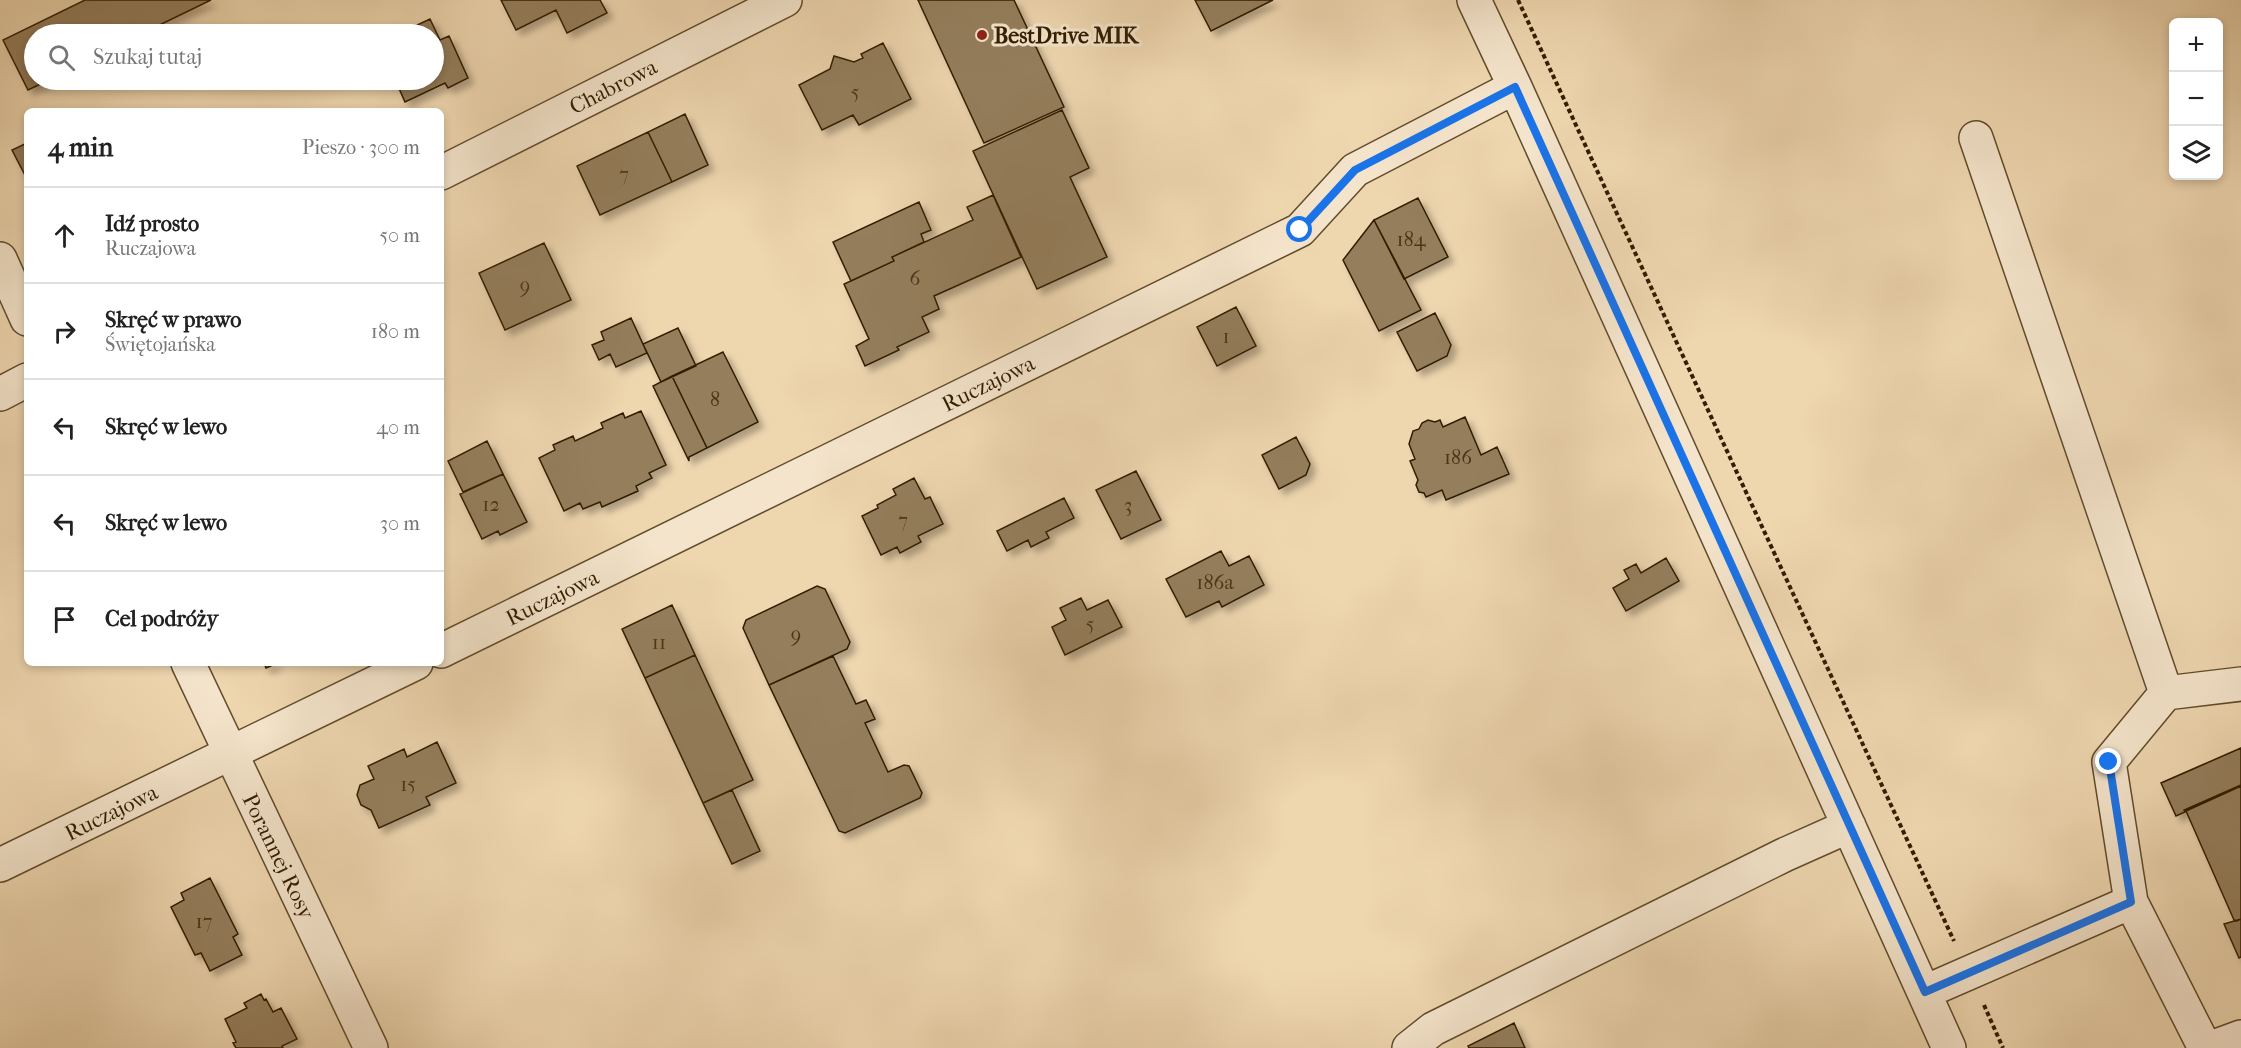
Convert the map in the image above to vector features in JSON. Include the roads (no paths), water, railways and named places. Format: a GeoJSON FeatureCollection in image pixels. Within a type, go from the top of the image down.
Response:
{"type":"FeatureCollection","features":[{"type":"Feature","properties":{"kind":"street","name":"Chabrowa"},"geometry":{"type":"LineString","coordinates":[[444,171],[785,0]]}},
{"type":"Feature","properties":{"kind":"street"},"geometry":{"type":"LineString","coordinates":[[1474,0],[1925,992],[1943,1046]]}},
{"type":"Feature","properties":{"kind":"street","name":"Ruczajowa"},"geometry":{"type":"LineString","coordinates":[[444,650],[1300,230],[1355,170],[1515,87]]}},
{"type":"Feature","properties":{"kind":"street"},"geometry":{"type":"LineString","coordinates":[[1976,138],[2166,693]]}},
{"type":"Feature","properties":{"kind":"street"},"geometry":{"type":"LineString","coordinates":[[0,258],[24,312]]}},
{"type":"Feature","properties":{"kind":"street"},"geometry":{"type":"LineString","coordinates":[[0,393],[24,381]]}},
{"type":"Feature","properties":{"kind":"street","name":"Porannej Rosy"},"geometry":{"type":"LineString","coordinates":[[189,666],[372,1048]]}},
{"type":"Feature","properties":{"kind":"street","name":"Ruczajowa"},"geometry":{"type":"LineString","coordinates":[[0,865],[410,666]]}},
{"type":"Feature","properties":{"kind":"street"},"geometry":{"type":"LineString","coordinates":[[2205,1048],[2131,902],[2109,762],[2166,693],[2241,684]]}},
{"type":"Feature","properties":{"kind":"street"},"geometry":{"type":"LineString","coordinates":[[1409,1048],[1432,1029],[1784,855],[1849,826]]}},
{"type":"Feature","properties":{"kind":"street"},"geometry":{"type":"LineString","coordinates":[[1925,992],[2131,902]]}},
{"type":"Feature","properties":{"kind":"street"},"geometry":{"type":"LineString","coordinates":[[2211,1048],[2241,1037]]}},
{"type":"Feature","properties":{"kind":"place","name":"BestDrive MIK"},"geometry":{"type":"Point","coordinates":[982,35]}}]}
